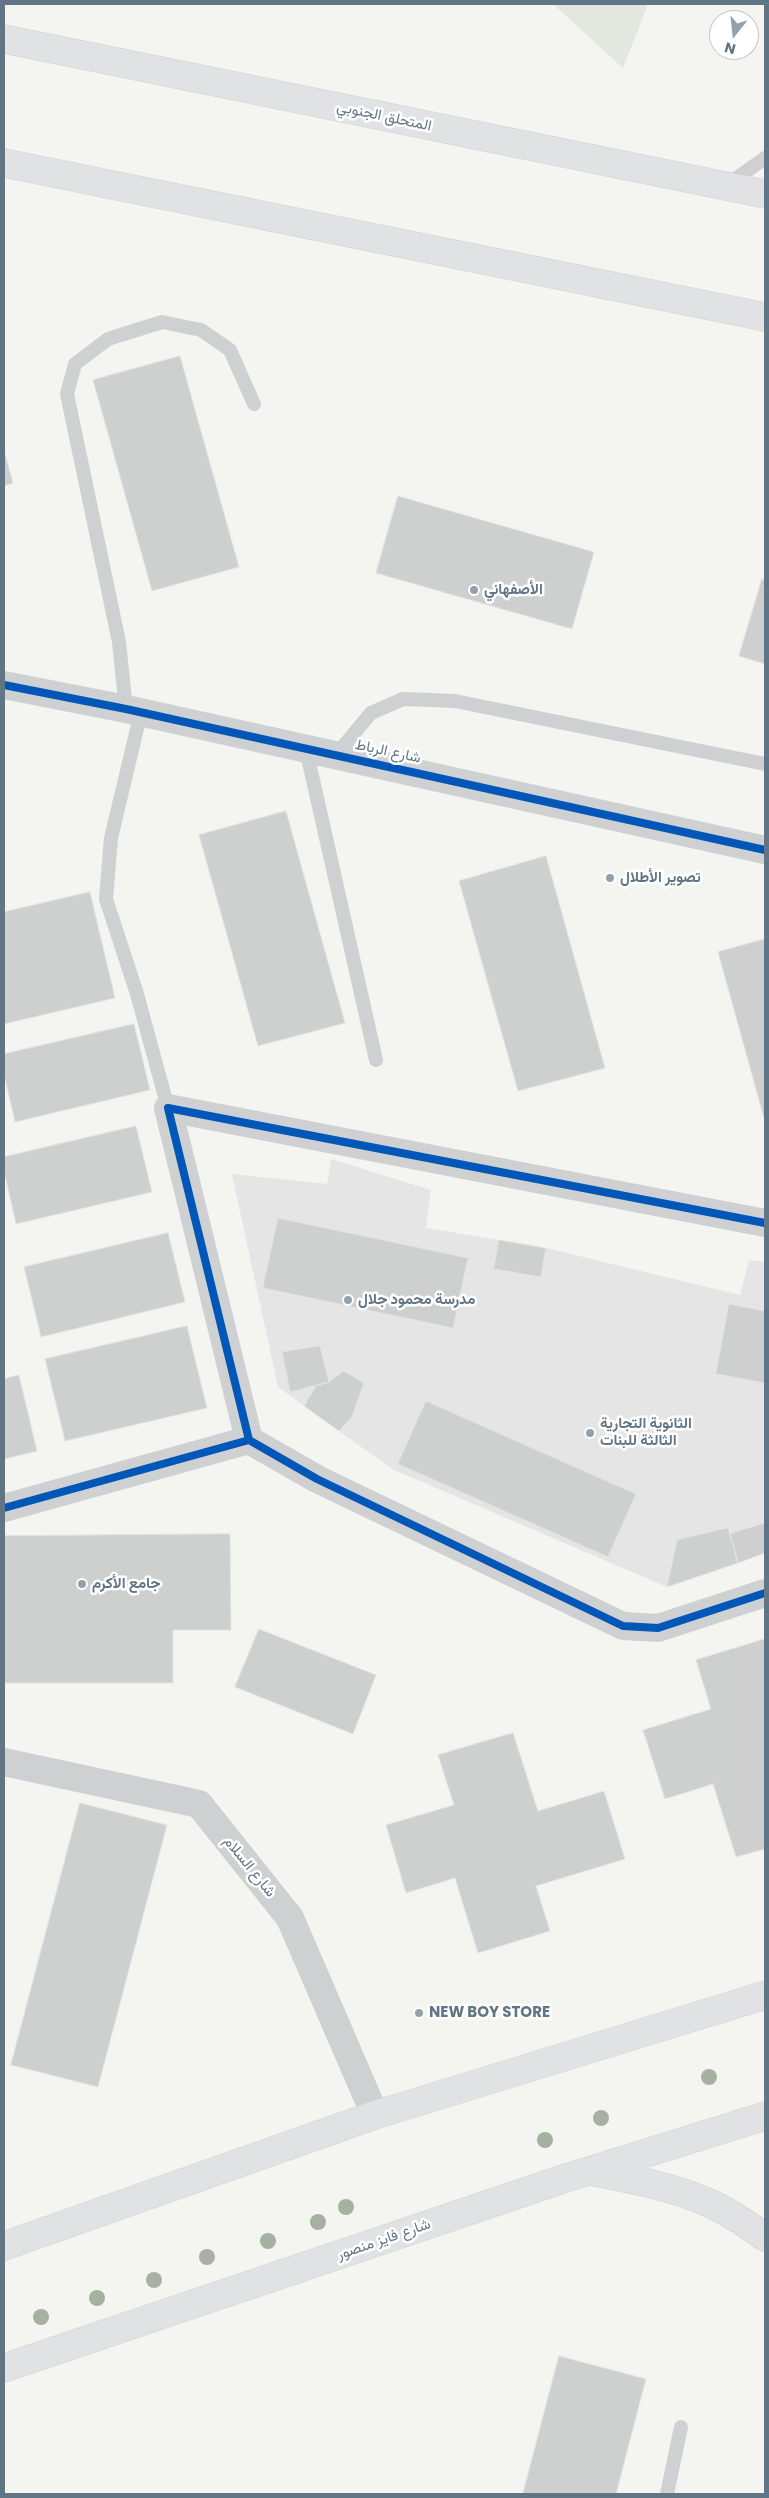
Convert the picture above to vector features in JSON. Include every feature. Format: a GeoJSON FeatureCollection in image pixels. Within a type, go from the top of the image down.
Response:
{"type":"FeatureCollection","features":[{"type":"Feature","properties":{"kind":"main road","name":"المتحلق الجنوبي"},"geometry":{"type":"LineString","coordinates":[[4,39],[765,194]]}},
{"type":"Feature","properties":{"kind":"main road"},"geometry":{"type":"LineString","coordinates":[[4,163],[765,316]]}},
{"type":"Feature","properties":{"kind":"main road"},"geometry":{"type":"LineString","coordinates":[[4,2246],[375,2115],[765,1995]]}},
{"type":"Feature","properties":{"kind":"main road","name":"شارع فايز منصور"},"geometry":{"type":"LineString","coordinates":[[4,2368],[590,2171],[765,2116]]}},
{"type":"Feature","properties":{"kind":"main road"},"geometry":{"type":"LineString","coordinates":[[590,2171],[670,2188],[703,2200],[728,2212],[765,2237]]}},
{"type":"Feature","properties":{"kind":"street","name":"شارع الرباط"},"geometry":{"type":"LineString","coordinates":[[4,685],[133,710],[765,850]]}},
{"type":"Feature","properties":{"kind":"street"},"geometry":{"type":"LineString","coordinates":[[249,1440],[168,1108],[765,1223]]}},
{"type":"Feature","properties":{"kind":"street"},"geometry":{"type":"LineString","coordinates":[[4,1508],[249,1440],[317,1479],[623,1626],[658,1628],[765,1593]]}},
{"type":"Feature","properties":{"kind":"street","name":"شارع السلام"},"geometry":{"type":"LineString","coordinates":[[4,1762],[199,1804],[290,1918],[375,2115]]}},
{"type":"Feature","properties":{"kind":"lane"},"geometry":{"type":"LineString","coordinates":[[725,186],[765,158]]}},
{"type":"Feature","properties":{"kind":"lane"},"geometry":{"type":"LineString","coordinates":[[168,1108],[137,994],[106,899],[111,838],[133,710],[67,394],[74,364],[108,339],[162,322],[201,330],[230,350],[254,404]]}},
{"type":"Feature","properties":{"kind":"lane"},"geometry":{"type":"LineString","coordinates":[[336,755],[372,713],[403,700],[455,702],[765,764]]}},
{"type":"Feature","properties":{"kind":"lane"},"geometry":{"type":"LineString","coordinates":[[306,749],[376,1060]]}},
{"type":"Feature","properties":{"kind":"lane"},"geometry":{"type":"LineString","coordinates":[[667,2494],[682,2427]]}},
{"type":"Feature","properties":{"kind":"shaded area"},"geometry":{"type":"Polygon","coordinates":[[[553,4],[648,4],[623,68],[553,4]]]}},
{"type":"Feature","properties":{"kind":"shaded area"},"geometry":{"type":"Polygon","coordinates":[[[331,1159],[431,1190],[426,1228],[546,1248],[740,1295],[749,1260],[765,1262],[765,1553],[667,1587],[392,1469],[278,1387],[232,1174],[327,1184],[331,1159]]]}},
{"type":"Feature","properties":{"kind":"building"},"geometry":{"type":"Polygon","coordinates":[[[180,356],[239,567],[152,591],[93,380],[180,356]]]}},
{"type":"Feature","properties":{"kind":"building"},"geometry":{"type":"Polygon","coordinates":[[[4,450],[13,483],[4,486],[4,450]]]}},
{"type":"Feature","properties":{"kind":"building"},"geometry":{"type":"Polygon","coordinates":[[[398,496],[594,552],[572,629],[376,573],[398,496]]]}},
{"type":"Feature","properties":{"kind":"building"},"geometry":{"type":"Polygon","coordinates":[[[762,579],[765,580],[765,664],[739,656],[762,579]]]}},
{"type":"Feature","properties":{"kind":"building"},"geometry":{"type":"Polygon","coordinates":[[[286,811],[345,1023],[258,1046],[199,835],[286,811]]]}},
{"type":"Feature","properties":{"kind":"building"},"geometry":{"type":"Polygon","coordinates":[[[546,856],[605,1068],[518,1091],[459,881],[546,856]]]}},
{"type":"Feature","properties":{"kind":"building"},"geometry":{"type":"Polygon","coordinates":[[[90,892],[115,998],[4,1024],[4,912],[90,892]]]}},
{"type":"Feature","properties":{"kind":"building"},"geometry":{"type":"Polygon","coordinates":[[[765,939],[765,1122],[718,952],[765,939]]]}},
{"type":"Feature","properties":{"kind":"building"},"geometry":{"type":"Polygon","coordinates":[[[134,1024],[150,1090],[15,1122],[4,1075],[4,1054],[134,1024]]]}},
{"type":"Feature","properties":{"kind":"building"},"geometry":{"type":"Polygon","coordinates":[[[136,1126],[152,1192],[16,1224],[4,1171],[4,1157],[136,1126]]]}},
{"type":"Feature","properties":{"kind":"building"},"geometry":{"type":"Polygon","coordinates":[[[278,1218],[468,1258],[453,1328],[263,1288],[278,1218]]]}},
{"type":"Feature","properties":{"kind":"building"},"geometry":{"type":"Polygon","coordinates":[[[168,1233],[185,1302],[41,1337],[24,1267],[168,1233]]]}},
{"type":"Feature","properties":{"kind":"building"},"geometry":{"type":"Polygon","coordinates":[[[499,1240],[546,1248],[541,1277],[494,1269],[499,1240]]]}},
{"type":"Feature","properties":{"kind":"building"},"geometry":{"type":"Polygon","coordinates":[[[729,1304],[765,1311],[765,1383],[716,1374],[729,1304]]]}},
{"type":"Feature","properties":{"kind":"building"},"geometry":{"type":"Polygon","coordinates":[[[187,1326],[207,1408],[65,1441],[45,1359],[187,1326]]]}},
{"type":"Feature","properties":{"kind":"building"},"geometry":{"type":"Polygon","coordinates":[[[320,1346],[329,1382],[290,1392],[282,1352],[320,1346]]]}},
{"type":"Feature","properties":{"kind":"building"},"geometry":{"type":"Polygon","coordinates":[[[344,1371],[364,1383],[352,1417],[339,1431],[304,1406],[316,1386],[329,1382],[344,1371]]]}},
{"type":"Feature","properties":{"kind":"building"},"geometry":{"type":"Polygon","coordinates":[[[19,1375],[37,1451],[4,1459],[4,1379],[19,1375]]]}},
{"type":"Feature","properties":{"kind":"building"},"geometry":{"type":"Polygon","coordinates":[[[426,1401],[636,1494],[608,1557],[398,1464],[426,1401]]]}},
{"type":"Feature","properties":{"kind":"building"},"geometry":{"type":"Polygon","coordinates":[[[765,1523],[765,1553],[738,1563],[730,1534],[765,1523]]]}},
{"type":"Feature","properties":{"kind":"building"},"geometry":{"type":"Polygon","coordinates":[[[728,1528],[738,1563],[667,1587],[677,1540],[728,1528]]]}},
{"type":"Feature","properties":{"kind":"building"},"geometry":{"type":"Polygon","coordinates":[[[230,1534],[231,1630],[173,1630],[173,1683],[4,1683],[4,1536],[230,1534]]]}},
{"type":"Feature","properties":{"kind":"building"},"geometry":{"type":"Polygon","coordinates":[[[259,1629],[376,1675],[353,1734],[235,1687],[259,1629]]]}},
{"type":"Feature","properties":{"kind":"building"},"geometry":{"type":"Polygon","coordinates":[[[765,1639],[765,1849],[736,1857],[713,1784],[665,1799],[643,1730],[711,1709],[696,1660],[765,1639]]]}},
{"type":"Feature","properties":{"kind":"building"},"geometry":{"type":"Polygon","coordinates":[[[513,1733],[538,1811],[604,1791],[625,1859],[536,1886],[550,1931],[478,1953],[455,1878],[406,1893],[386,1825],[454,1805],[438,1755],[513,1733]]]}},
{"type":"Feature","properties":{"kind":"building"},"geometry":{"type":"Polygon","coordinates":[[[80,1803],[167,1825],[98,2087],[11,2065],[80,1803]]]}},
{"type":"Feature","properties":{"kind":"building"},"geometry":{"type":"Polygon","coordinates":[[[559,2356],[646,2379],[616,2494],[523,2494],[559,2356]]]}},
{"type":"Feature","properties":{"kind":"cycle path"},"geometry":{"type":"LineString","coordinates":[[4,685],[126,709],[765,850]]}},
{"type":"Feature","properties":{"kind":"cycle path"},"geometry":{"type":"LineString","coordinates":[[249,1440],[168,1108],[765,1223]]}},
{"type":"Feature","properties":{"kind":"cycle path"},"geometry":{"type":"LineString","coordinates":[[4,1508],[249,1440],[317,1479],[623,1626],[658,1628],[765,1593]]}},
{"type":"Feature","properties":{"kind":"place","name":"الأصفهاني"},"geometry":{"type":"Point","coordinates":[474,590]}},
{"type":"Feature","properties":{"kind":"place","name":"تصوير الأطلال"},"geometry":{"type":"Point","coordinates":[610,878]}},
{"type":"Feature","properties":{"kind":"place","name":"مدرسة محمود جلال"},"geometry":{"type":"Point","coordinates":[348,1300]}},
{"type":"Feature","properties":{"kind":"place","name":"الثانوية التجارية الثالثة للبنات"},"geometry":{"type":"Point","coordinates":[590,1433]}},
{"type":"Feature","properties":{"kind":"place","name":"جامع الأكرم"},"geometry":{"type":"Point","coordinates":[82,1584]}},
{"type":"Feature","properties":{"kind":"place","name":"NEW BOY STORE"},"geometry":{"type":"Point","coordinates":[419,2013]}}]}
